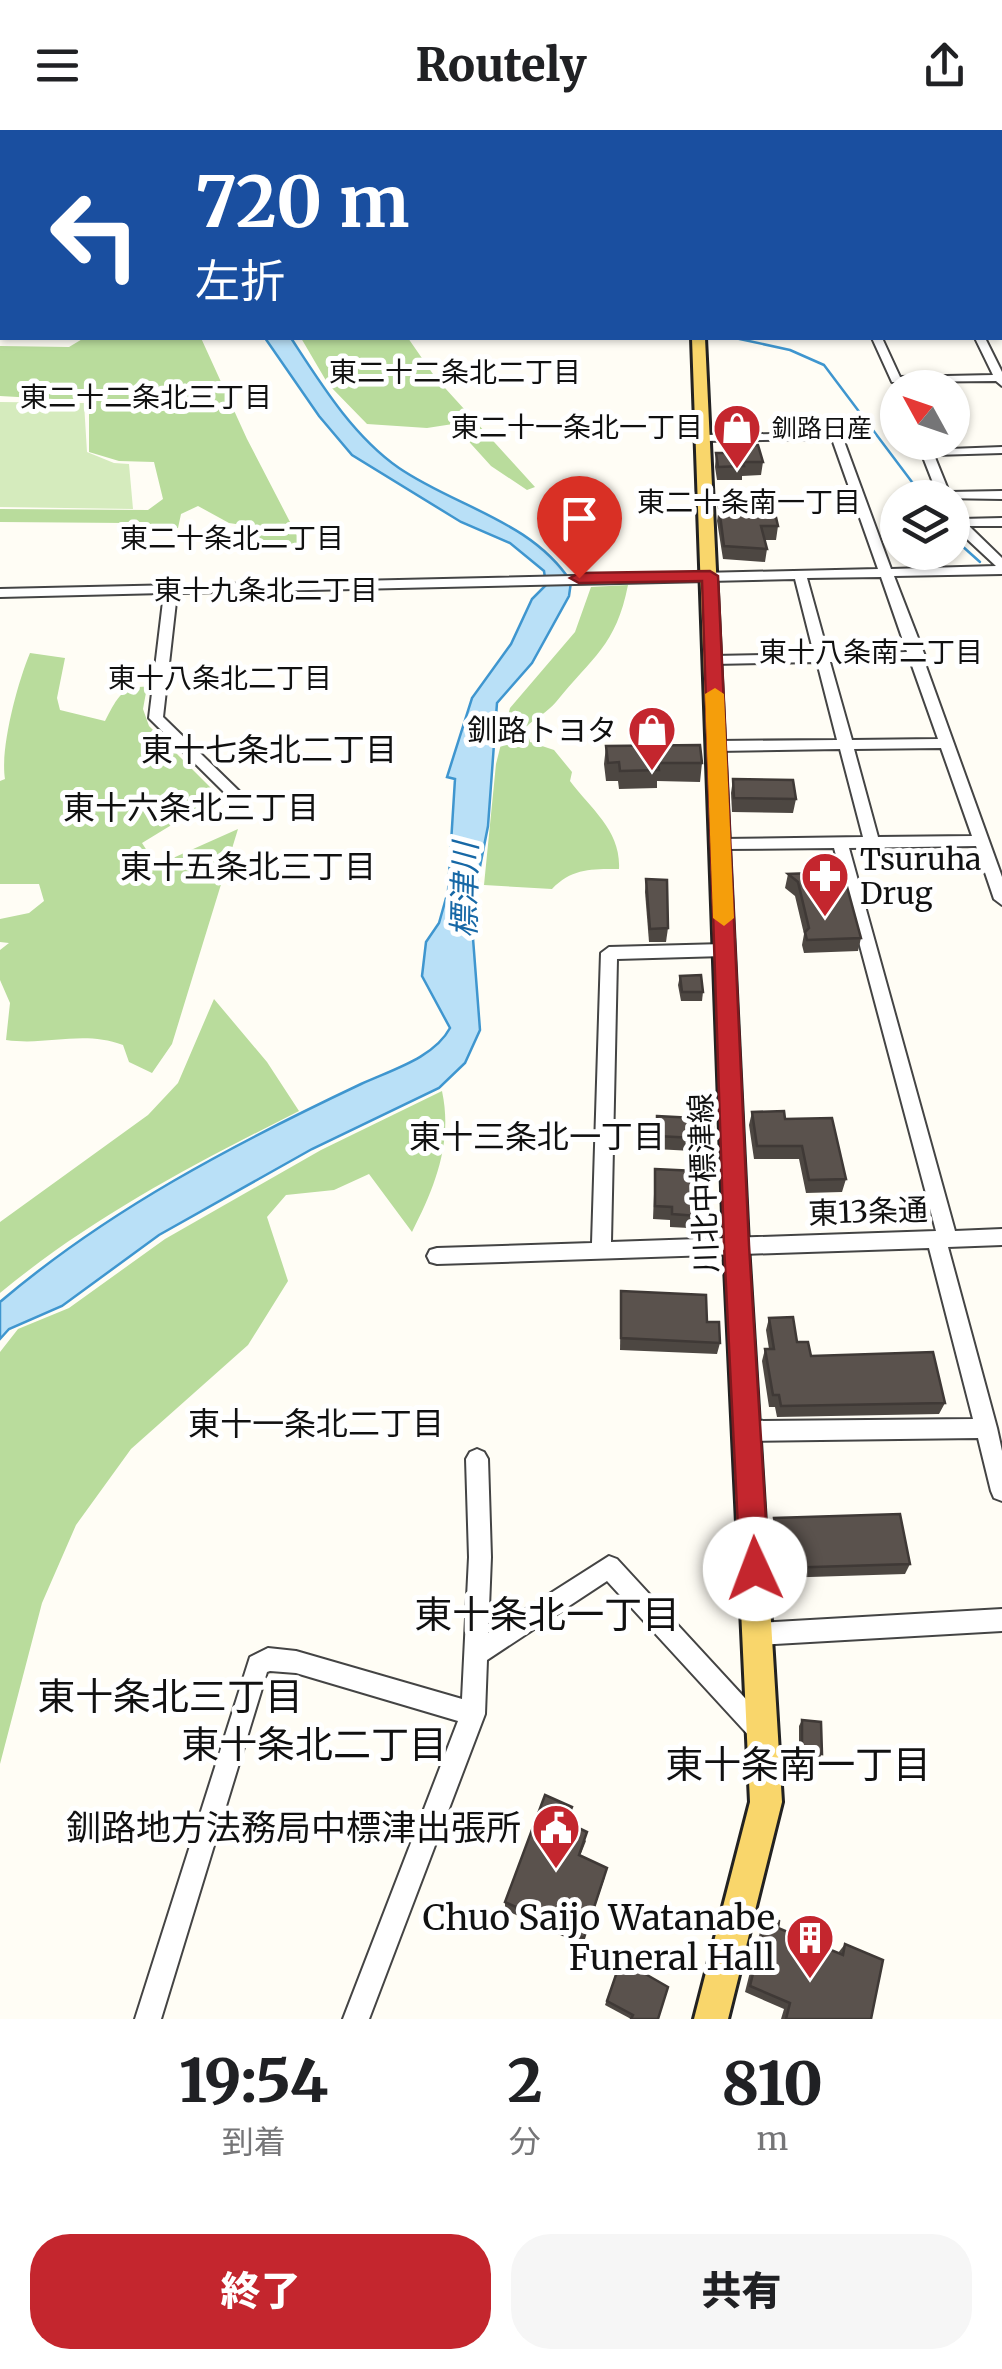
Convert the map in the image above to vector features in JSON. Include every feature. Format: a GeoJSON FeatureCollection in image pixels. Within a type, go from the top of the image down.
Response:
{"type":"FeatureCollection","features":[{"type":"Feature","properties":{"kind":"main road","name":"川北中標津線"},"geometry":{"type":"LineString","coordinates":[[698,340],[736,1245],[766,1802],[712,2019]]}},
{"type":"Feature","properties":{"kind":"street"},"geometry":{"type":"LineString","coordinates":[[878,340],[896,380],[1001,380],[981,340]]}},
{"type":"Feature","properties":{"kind":"street"},"geometry":{"type":"LineString","coordinates":[[703,438],[837,435],[1002,900]]}},
{"type":"Feature","properties":{"kind":"street"},"geometry":{"type":"LineString","coordinates":[[938,480],[928,452],[1002,450]]}},
{"type":"Feature","properties":{"kind":"street"},"geometry":{"type":"LineString","coordinates":[[970,496],[1002,495]]}},
{"type":"Feature","properties":{"kind":"street"},"geometry":{"type":"LineString","coordinates":[[970,521],[1002,522]]}},
{"type":"Feature","properties":{"kind":"street"},"geometry":{"type":"LineString","coordinates":[[970,535],[1002,568]]}},
{"type":"Feature","properties":{"kind":"street"},"geometry":{"type":"LineString","coordinates":[[0,593],[1002,568]]}},
{"type":"Feature","properties":{"kind":"street"},"geometry":{"type":"LineString","coordinates":[[800,575],[872,842]]}},
{"type":"Feature","properties":{"kind":"street"},"geometry":{"type":"LineString","coordinates":[[172,588],[156,718],[234,794]]}},
{"type":"Feature","properties":{"kind":"street"},"geometry":{"type":"LineString","coordinates":[[713,660],[918,656]]}},
{"type":"Feature","properties":{"kind":"street"},"geometry":{"type":"LineString","coordinates":[[718,746],[948,743]]}},
{"type":"Feature","properties":{"kind":"street"},"geometry":{"type":"LineString","coordinates":[[722,844],[981,841]]}},
{"type":"Feature","properties":{"kind":"street"},"geometry":{"type":"LineString","coordinates":[[840,843],[1002,1490]]}},
{"type":"Feature","properties":{"kind":"street"},"geometry":{"type":"LineString","coordinates":[[601,1252],[609,953],[724,950]]}},
{"type":"Feature","properties":{"kind":"street","name":"東13条通"},"geometry":{"type":"LineString","coordinates":[[437,1256],[1002,1238]]}},
{"type":"Feature","properties":{"kind":"street"},"geometry":{"type":"LineString","coordinates":[[749,1431],[987,1428]]}},
{"type":"Feature","properties":{"kind":"street"},"geometry":{"type":"LineString","coordinates":[[356,2019],[474,1714],[477,1459]]}},
{"type":"Feature","properties":{"kind":"street"},"geometry":{"type":"LineString","coordinates":[[477,1652],[609,1567],[764,1736]]}},
{"type":"Feature","properties":{"kind":"street"},"geometry":{"type":"LineString","coordinates":[[758,1634],[1002,1620]]}},
{"type":"Feature","properties":{"kind":"street"},"geometry":{"type":"LineString","coordinates":[[148,2019],[258,1665],[268,1659],[296,1662],[474,1714]]}},
{"type":"Feature","properties":{"kind":"green space"},"geometry":{"type":"Polygon","coordinates":[[[81,340],[202,340],[304,549],[250,547],[249,526],[229,523],[198,506],[181,514],[178,528],[127,534],[127,523],[0,522],[0,509],[148,510],[163,499],[154,462],[119,461],[89,452],[89,401],[0,396],[0,346],[69,347],[81,340]]]}},
{"type":"Feature","properties":{"kind":"green space"},"geometry":{"type":"Polygon","coordinates":[[[302,340],[409,340],[435,377],[535,487],[527,490],[491,466],[453,424],[427,428],[367,424],[328,384],[302,340]]]}},
{"type":"Feature","properties":{"kind":"green space"},"geometry":{"type":"Polygon","coordinates":[[[0,402],[84,403],[87,452],[114,463],[129,464],[133,509],[0,507],[0,402]]]}},
{"type":"Feature","properties":{"kind":"green space"},"geometry":{"type":"Polygon","coordinates":[[[628,585],[617,623],[601,650],[553,706],[526,727],[530,742],[554,750],[572,772],[570,781],[610,832],[619,869],[575,873],[552,889],[484,885],[496,764],[510,708],[575,632],[591,587],[628,585]]]}},
{"type":"Feature","properties":{"kind":"green space"},"geometry":{"type":"Polygon","coordinates":[[[30,653],[65,658],[57,698],[60,710],[105,721],[125,692],[147,687],[143,709],[149,726],[223,800],[142,843],[151,857],[164,862],[238,829],[172,1044],[152,1073],[129,1062],[123,1045],[108,1041],[6,1040],[10,1003],[0,980],[0,950],[9,943],[0,942],[0,919],[29,913],[44,901],[39,884],[0,884],[0,781],[5,779],[11,716],[30,653]]]}},
{"type":"Feature","properties":{"kind":"green space"},"geometry":{"type":"Polygon","coordinates":[[[214,999],[267,1062],[299,1111],[107,1216],[0,1293],[0,1222],[148,1115],[178,1083],[214,999]]]}},
{"type":"Feature","properties":{"kind":"green space"},"geometry":{"type":"Polygon","coordinates":[[[442,1091],[445,1128],[440,1164],[412,1232],[369,1174],[334,1190],[286,1195],[267,1217],[288,1281],[248,1345],[131,1449],[76,1525],[42,1603],[0,1764],[0,1352],[18,1329],[69,1308],[165,1239],[321,1150],[442,1091]]]}},
{"type":"Feature","properties":{"kind":"water","name":"標津川"},"geometry":{"type":"Polygon","coordinates":[[[266,340],[292,340],[339,408],[382,455],[421,482],[514,529],[555,561],[571,582],[569,596],[532,663],[497,703],[488,826],[471,912],[480,1030],[465,1063],[439,1088],[312,1149],[159,1235],[62,1306],[9,1329],[0,1339],[0,1302],[84,1238],[219,1155],[423,1055],[450,1028],[422,976],[426,942],[439,923],[448,891],[455,779],[447,777],[472,698],[511,644],[532,599],[546,585],[544,571],[510,543],[461,522],[352,455],[319,416],[266,340]]]}},
{"type":"Feature","properties":{"kind":"building"},"geometry":{"type":"Polygon","coordinates":[[[758,445],[763,462],[743,462],[739,446],[758,445]]]}},
{"type":"Feature","properties":{"kind":"building"},"geometry":{"type":"Polygon","coordinates":[[[716,453],[740,453],[744,466],[718,467],[716,453]]]}},
{"type":"Feature","properties":{"kind":"building"},"geometry":{"type":"Polygon","coordinates":[[[719,507],[736,508],[737,513],[775,513],[778,526],[761,526],[767,549],[724,546],[719,507]]]}},
{"type":"Feature","properties":{"kind":"building"},"geometry":{"type":"Polygon","coordinates":[[[700,745],[702,763],[658,763],[659,770],[620,771],[619,762],[608,763],[606,746],[700,745]]]}},
{"type":"Feature","properties":{"kind":"building"},"geometry":{"type":"Polygon","coordinates":[[[733,779],[793,780],[796,799],[734,798],[733,779]]]}},
{"type":"Feature","properties":{"kind":"building","name":"Tsuruha Drug"},"geometry":{"type":"Polygon","coordinates":[[[843,872],[861,938],[807,940],[805,932],[809,928],[798,882],[788,874],[843,872]]]}},
{"type":"Feature","properties":{"kind":"building"},"geometry":{"type":"Polygon","coordinates":[[[646,879],[667,880],[668,928],[650,929],[646,879]]]}},
{"type":"Feature","properties":{"kind":"building"},"geometry":{"type":"Polygon","coordinates":[[[701,975],[703,992],[682,992],[680,976],[701,975]]]}},
{"type":"Feature","properties":{"kind":"building"},"geometry":{"type":"Polygon","coordinates":[[[784,1111],[785,1119],[832,1118],[846,1179],[809,1180],[802,1146],[757,1146],[752,1112],[784,1111]]]}},
{"type":"Feature","properties":{"kind":"building"},"geometry":{"type":"Polygon","coordinates":[[[657,1116],[713,1119],[714,1139],[657,1136],[657,1116]]]}},
{"type":"Feature","properties":{"kind":"building"},"geometry":{"type":"Polygon","coordinates":[[[655,1169],[696,1171],[696,1181],[705,1191],[705,1206],[710,1207],[711,1217],[672,1214],[672,1207],[655,1206],[655,1169]]]}},
{"type":"Feature","properties":{"kind":"building"},"geometry":{"type":"Polygon","coordinates":[[[621,1291],[706,1295],[707,1322],[719,1322],[720,1343],[621,1338],[621,1291]]]}},
{"type":"Feature","properties":{"kind":"building"},"geometry":{"type":"Polygon","coordinates":[[[793,1317],[797,1342],[808,1342],[811,1356],[933,1352],[945,1403],[781,1406],[779,1395],[773,1395],[765,1349],[774,1349],[769,1318],[793,1317]]]}},
{"type":"Feature","properties":{"kind":"building"},"geometry":{"type":"Polygon","coordinates":[[[900,1514],[910,1564],[781,1568],[774,1518],[900,1514]]]}},
{"type":"Feature","properties":{"kind":"building"},"geometry":{"type":"Polygon","coordinates":[[[802,1720],[821,1722],[822,1754],[802,1751],[802,1720]]]}},
{"type":"Feature","properties":{"kind":"building","name":"釧路地方法務局中標津出張所"},"geometry":{"type":"Polygon","coordinates":[[[545,1795],[572,1807],[566,1822],[587,1832],[579,1855],[607,1868],[584,1938],[505,1902],[545,1795]]]}},
{"type":"Feature","properties":{"kind":"building","name":"Chuo Saijo Watanabe Funeral Hall"},"geometry":{"type":"Polygon","coordinates":[[[767,1916],[779,1921],[778,1928],[843,1955],[845,1944],[883,1960],[871,2019],[786,2019],[790,2003],[750,1986],[767,1916]]]}},
{"type":"Feature","properties":{"kind":"building"},"geometry":{"type":"Polygon","coordinates":[[[621,1960],[668,1987],[658,2019],[631,2019],[633,2015],[607,2001],[621,1960]]]}},
{"type":"Feature","properties":{"kind":"waterway"},"geometry":{"type":"LineString","coordinates":[[744,340],[790,350],[824,365],[910,480]]}},
{"type":"Feature","properties":{"kind":"waterway"},"geometry":{"type":"LineString","coordinates":[[970,553],[980,562]]}},
{"type":"Feature","properties":{"kind":"slow traffic"},"geometry":{"type":"LineString","coordinates":[[715,694],[724,918]]}},
{"type":"Feature","properties":{"kind":"place","name":"釧路日産"},"geometry":{"type":"Point","coordinates":[737,470]}},
{"type":"Feature","properties":{"kind":"place","name":"釧路トヨタ"},"geometry":{"type":"Point","coordinates":[652,772]}},
{"type":"Feature","properties":{"kind":"place","name":"Tsuruha Drug"},"geometry":{"type":"Point","coordinates":[825,918]}},
{"type":"Feature","properties":{"kind":"place","name":"釧路地方法務局中標津出張所"},"geometry":{"type":"Point","coordinates":[556,1870]}},
{"type":"Feature","properties":{"kind":"place","name":"Chuo Saijo Watanabe Funeral Hall"},"geometry":{"type":"Point","coordinates":[810,1980]}},
{"type":"Feature","properties":{"kind":"district","name":"東二十二条北二丁目"},"geometry":{"type":"Point","coordinates":[455,372]}},
{"type":"Feature","properties":{"kind":"district","name":"東二十二条北三丁目"},"geometry":{"type":"Point","coordinates":[146,397]}},
{"type":"Feature","properties":{"kind":"district","name":"東二十一条北一丁目"},"geometry":{"type":"Point","coordinates":[577,427]}},
{"type":"Feature","properties":{"kind":"district","name":"東二十条南一丁目"},"geometry":{"type":"Point","coordinates":[749,502]}},
{"type":"Feature","properties":{"kind":"district","name":"東二十条北二丁目"},"geometry":{"type":"Point","coordinates":[232,538]}},
{"type":"Feature","properties":{"kind":"district","name":"東十九条北二丁目"},"geometry":{"type":"Point","coordinates":[266,590]}},
{"type":"Feature","properties":{"kind":"district","name":"東十八条南二丁目"},"geometry":{"type":"Point","coordinates":[871,652]}},
{"type":"Feature","properties":{"kind":"district","name":"東十八条北二丁目"},"geometry":{"type":"Point","coordinates":[220,678]}},
{"type":"Feature","properties":{"kind":"district","name":"東十七条北二丁目"},"geometry":{"type":"Point","coordinates":[269,750]}},
{"type":"Feature","properties":{"kind":"district","name":"東十六条北三丁目"},"geometry":{"type":"Point","coordinates":[191,808]}},
{"type":"Feature","properties":{"kind":"district","name":"東十五条北三丁目"},"geometry":{"type":"Point","coordinates":[248,867]}},
{"type":"Feature","properties":{"kind":"district","name":"東十三条北一丁目"},"geometry":{"type":"Point","coordinates":[537,1137]}},
{"type":"Feature","properties":{"kind":"district","name":"東十一条北二丁目"},"geometry":{"type":"Point","coordinates":[316,1424]}},
{"type":"Feature","properties":{"kind":"district","name":"東十条北一丁目"},"geometry":{"type":"Point","coordinates":[547,1614]}},
{"type":"Feature","properties":{"kind":"district","name":"東十条北三丁目"},"geometry":{"type":"Point","coordinates":[170,1696]}},
{"type":"Feature","properties":{"kind":"district","name":"東十条北二丁目"},"geometry":{"type":"Point","coordinates":[314,1744]}},
{"type":"Feature","properties":{"kind":"district","name":"東十条南一丁目"},"geometry":{"type":"Point","coordinates":[798,1764]}},
{"type":"Feature","properties":{"kind":"route"},"geometry":{"type":"LineString","coordinates":[[579,578],[710,576],[736,1245],[755,1569]]}}]}
